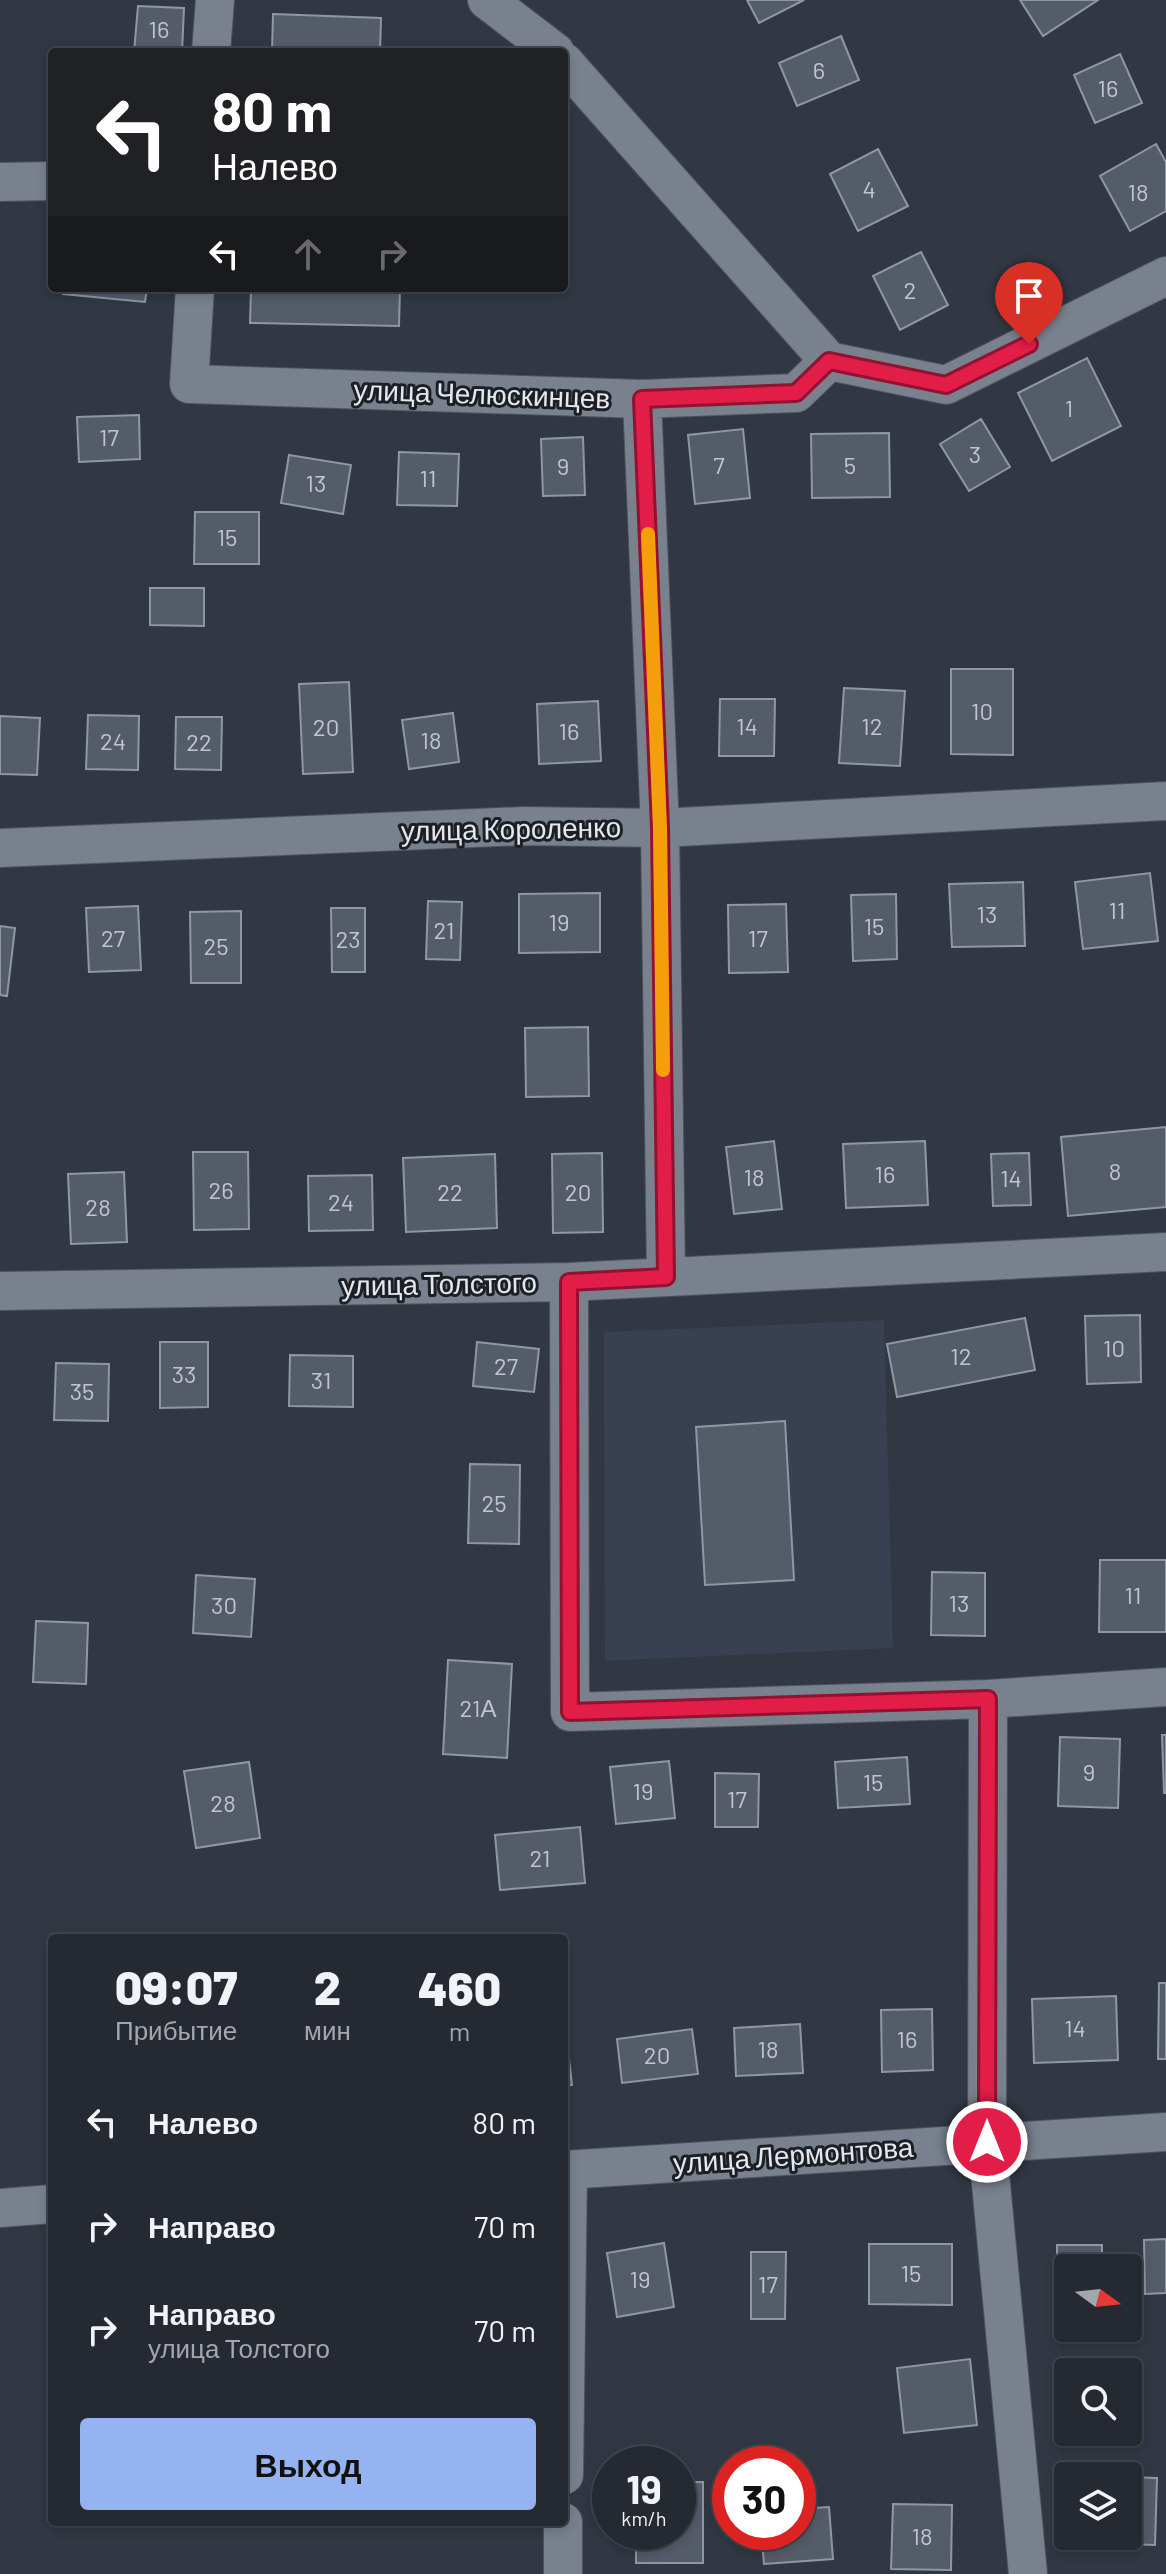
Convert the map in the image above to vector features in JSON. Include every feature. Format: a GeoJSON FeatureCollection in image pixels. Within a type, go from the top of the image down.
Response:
{"type":"FeatureCollection","features":[{"type":"Feature","properties":{"kind":"street"},"geometry":{"type":"LineString","coordinates":[[211,48],[215,0]]}},
{"type":"Feature","properties":{"kind":"street"},"geometry":{"type":"LineString","coordinates":[[487,0],[550,48]]}},
{"type":"Feature","properties":{"kind":"street"},"geometry":{"type":"LineString","coordinates":[[568,67],[829,361],[946,385],[1166,276]]}},
{"type":"Feature","properties":{"kind":"street"},"geometry":{"type":"LineString","coordinates":[[0,182],[48,181]]}},
{"type":"Feature","properties":{"kind":"street","name":"улица Челюскинцев"},"geometry":{"type":"LineString","coordinates":[[195,292],[189,384],[642,399],[796,393],[829,361]]}},
{"type":"Feature","properties":{"kind":"street"},"geometry":{"type":"LineString","coordinates":[[642,399],[660,828],[666,1277]]}},
{"type":"Feature","properties":{"kind":"street","name":"улица Короленко"},"geometry":{"type":"LineString","coordinates":[[0,848],[524,826],[660,828],[1166,801]]}},
{"type":"Feature","properties":{"kind":"street","name":"улица Толстого"},"geometry":{"type":"LineString","coordinates":[[0,1291],[569,1282],[1166,1252]]}},
{"type":"Feature","properties":{"kind":"street"},"geometry":{"type":"LineString","coordinates":[[569,1282],[570,1712],[988,1699],[1166,1687]]}},
{"type":"Feature","properties":{"kind":"street"},"geometry":{"type":"LineString","coordinates":[[988,1699],[987,2142],[1028,2574]]}},
{"type":"Feature","properties":{"kind":"street","name":"улица Лермонтова"},"geometry":{"type":"LineString","coordinates":[[568,2170],[1166,2132]]}},
{"type":"Feature","properties":{"kind":"street"},"geometry":{"type":"LineString","coordinates":[[0,2208],[48,2204]]}},
{"type":"Feature","properties":{"kind":"street"},"geometry":{"type":"LineString","coordinates":[[563,2526],[563,2574]]}},
{"type":"Feature","properties":{"kind":"shaded area"},"geometry":{"type":"Polygon","coordinates":[[[884,1320],[893,1648],[605,1661],[604,1332],[884,1320]]]}},
{"type":"Feature","properties":{"kind":"building"},"geometry":{"type":"Polygon","coordinates":[[[747,0],[804,0],[759,23],[747,0]]]}},
{"type":"Feature","properties":{"kind":"building"},"geometry":{"type":"Polygon","coordinates":[[[1020,0],[1098,0],[1043,36],[1020,0]]]}},
{"type":"Feature","properties":{"kind":"building"},"geometry":{"type":"Polygon","coordinates":[[[138,6],[184,8],[182,48],[134,48],[138,6]]]}},
{"type":"Feature","properties":{"kind":"building"},"geometry":{"type":"Polygon","coordinates":[[[273,14],[381,18],[380,48],[272,48],[273,14]]]}},
{"type":"Feature","properties":{"kind":"building"},"geometry":{"type":"Polygon","coordinates":[[[841,36],[859,80],[797,106],[779,63],[841,36]]]}},
{"type":"Feature","properties":{"kind":"building"},"geometry":{"type":"Polygon","coordinates":[[[1120,54],[1142,103],[1095,123],[1074,75],[1120,54]]]}},
{"type":"Feature","properties":{"kind":"building"},"geometry":{"type":"Polygon","coordinates":[[[1156,144],[1166,162],[1166,211],[1130,231],[1100,176],[1156,144]]]}},
{"type":"Feature","properties":{"kind":"building"},"geometry":{"type":"Polygon","coordinates":[[[878,149],[908,206],[858,231],[830,174],[878,149]]]}},
{"type":"Feature","properties":{"kind":"building"},"geometry":{"type":"Polygon","coordinates":[[[921,252],[948,305],[900,330],[873,276],[921,252]]]}},
{"type":"Feature","properties":{"kind":"building"},"geometry":{"type":"Polygon","coordinates":[[[63,292],[146,292],[145,302],[63,292]]]}},
{"type":"Feature","properties":{"kind":"building"},"geometry":{"type":"Polygon","coordinates":[[[251,292],[400,292],[399,326],[250,323],[251,292]]]}},
{"type":"Feature","properties":{"kind":"building"},"geometry":{"type":"Polygon","coordinates":[[[1087,358],[1121,426],[1052,461],[1018,393],[1087,358]]]}},
{"type":"Feature","properties":{"kind":"building"},"geometry":{"type":"Polygon","coordinates":[[[139,415],[140,459],[79,462],[77,417],[139,415]]]}},
{"type":"Feature","properties":{"kind":"building"},"geometry":{"type":"Polygon","coordinates":[[[981,419],[1010,467],[969,491],[940,444],[981,419]]]}},
{"type":"Feature","properties":{"kind":"building"},"geometry":{"type":"Polygon","coordinates":[[[743,429],[750,498],[695,504],[688,435],[743,429]]]}},
{"type":"Feature","properties":{"kind":"building"},"geometry":{"type":"Polygon","coordinates":[[[889,433],[890,497],[812,498],[811,434],[889,433]]]}},
{"type":"Feature","properties":{"kind":"building"},"geometry":{"type":"Polygon","coordinates":[[[583,437],[585,495],[543,496],[541,439],[583,437]]]}},
{"type":"Feature","properties":{"kind":"building"},"geometry":{"type":"Polygon","coordinates":[[[399,452],[459,454],[457,506],[397,505],[399,452]]]}},
{"type":"Feature","properties":{"kind":"building"},"geometry":{"type":"Polygon","coordinates":[[[289,455],[351,465],[343,514],[281,503],[289,455]]]}},
{"type":"Feature","properties":{"kind":"building"},"geometry":{"type":"Polygon","coordinates":[[[195,512],[259,512],[259,564],[194,564],[195,512]]]}},
{"type":"Feature","properties":{"kind":"building"},"geometry":{"type":"Polygon","coordinates":[[[150,588],[204,588],[204,626],[150,625],[150,588]]]}},
{"type":"Feature","properties":{"kind":"building"},"geometry":{"type":"Polygon","coordinates":[[[951,669],[1013,669],[1013,755],[951,754],[951,669]]]}},
{"type":"Feature","properties":{"kind":"building"},"geometry":{"type":"Polygon","coordinates":[[[349,682],[353,772],[303,774],[299,684],[349,682]]]}},
{"type":"Feature","properties":{"kind":"building"},"geometry":{"type":"Polygon","coordinates":[[[844,688],[905,691],[900,766],[839,763],[844,688]]]}},
{"type":"Feature","properties":{"kind":"building"},"geometry":{"type":"Polygon","coordinates":[[[720,699],[775,699],[774,756],[719,756],[720,699]]]}},
{"type":"Feature","properties":{"kind":"building"},"geometry":{"type":"Polygon","coordinates":[[[598,701],[601,761],[539,764],[537,704],[598,701]]]}},
{"type":"Feature","properties":{"kind":"building"},"geometry":{"type":"Polygon","coordinates":[[[453,713],[459,762],[409,769],[402,720],[453,713]]]}},
{"type":"Feature","properties":{"kind":"building"},"geometry":{"type":"Polygon","coordinates":[[[88,715],[139,716],[138,770],[86,769],[88,715]]]}},
{"type":"Feature","properties":{"kind":"building"},"geometry":{"type":"Polygon","coordinates":[[[0,716],[40,718],[37,775],[0,774],[0,716]]]}},
{"type":"Feature","properties":{"kind":"building"},"geometry":{"type":"Polygon","coordinates":[[[176,717],[222,717],[221,770],[175,769],[176,717]]]}},
{"type":"Feature","properties":{"kind":"building"},"geometry":{"type":"Polygon","coordinates":[[[1150,873],[1158,941],[1083,949],[1075,882],[1150,873]]]}},
{"type":"Feature","properties":{"kind":"building"},"geometry":{"type":"Polygon","coordinates":[[[1023,882],[1025,946],[952,947],[949,884],[1023,882]]]}},
{"type":"Feature","properties":{"kind":"building"},"geometry":{"type":"Polygon","coordinates":[[[600,893],[600,952],[519,953],[519,894],[600,893]]]}},
{"type":"Feature","properties":{"kind":"building"},"geometry":{"type":"Polygon","coordinates":[[[896,894],[897,959],[853,961],[851,895],[896,894]]]}},
{"type":"Feature","properties":{"kind":"building"},"geometry":{"type":"Polygon","coordinates":[[[428,901],[462,902],[460,960],[426,959],[428,901]]]}},
{"type":"Feature","properties":{"kind":"building"},"geometry":{"type":"Polygon","coordinates":[[[786,904],[788,972],[729,973],[728,905],[786,904]]]}},
{"type":"Feature","properties":{"kind":"building"},"geometry":{"type":"Polygon","coordinates":[[[138,906],[141,970],[89,972],[86,908],[138,906]]]}},
{"type":"Feature","properties":{"kind":"building"},"geometry":{"type":"Polygon","coordinates":[[[331,908],[365,908],[365,972],[332,972],[331,908]]]}},
{"type":"Feature","properties":{"kind":"building"},"geometry":{"type":"Polygon","coordinates":[[[241,911],[241,983],[191,983],[190,912],[241,911]]]}},
{"type":"Feature","properties":{"kind":"building"},"geometry":{"type":"Polygon","coordinates":[[[0,926],[15,928],[7,996],[0,995],[0,926]]]}},
{"type":"Feature","properties":{"kind":"building"},"geometry":{"type":"Polygon","coordinates":[[[588,1027],[589,1096],[526,1097],[525,1028],[588,1027]]]}},
{"type":"Feature","properties":{"kind":"building"},"geometry":{"type":"Polygon","coordinates":[[[1166,1127],[1166,1207],[1068,1216],[1061,1137],[1166,1127]]]}},
{"type":"Feature","properties":{"kind":"building"},"geometry":{"type":"Polygon","coordinates":[[[774,1141],[782,1209],[734,1214],[726,1147],[774,1141]]]}},
{"type":"Feature","properties":{"kind":"building"},"geometry":{"type":"Polygon","coordinates":[[[925,1141],[928,1205],[846,1208],[843,1144],[925,1141]]]}},
{"type":"Feature","properties":{"kind":"building"},"geometry":{"type":"Polygon","coordinates":[[[193,1152],[248,1152],[249,1229],[194,1230],[193,1152]]]}},
{"type":"Feature","properties":{"kind":"building"},"geometry":{"type":"Polygon","coordinates":[[[602,1153],[603,1232],[553,1233],[552,1154],[602,1153]]]}},
{"type":"Feature","properties":{"kind":"building"},"geometry":{"type":"Polygon","coordinates":[[[1029,1153],[1031,1205],[993,1206],[991,1154],[1029,1153]]]}},
{"type":"Feature","properties":{"kind":"building"},"geometry":{"type":"Polygon","coordinates":[[[495,1154],[497,1228],[406,1232],[403,1158],[495,1154]]]}},
{"type":"Feature","properties":{"kind":"building"},"geometry":{"type":"Polygon","coordinates":[[[124,1172],[127,1242],[71,1244],[68,1174],[124,1172]]]}},
{"type":"Feature","properties":{"kind":"building"},"geometry":{"type":"Polygon","coordinates":[[[372,1175],[373,1230],[309,1231],[308,1176],[372,1175]]]}},
{"type":"Feature","properties":{"kind":"building"},"geometry":{"type":"Polygon","coordinates":[[[1140,1315],[1141,1382],[1087,1384],[1085,1316],[1140,1315]]]}},
{"type":"Feature","properties":{"kind":"building"},"geometry":{"type":"Polygon","coordinates":[[[1025,1318],[1035,1370],[897,1397],[887,1344],[1025,1318]]]}},
{"type":"Feature","properties":{"kind":"building"},"geometry":{"type":"Polygon","coordinates":[[[160,1342],[208,1342],[208,1407],[160,1408],[160,1342]]]}},
{"type":"Feature","properties":{"kind":"building"},"geometry":{"type":"Polygon","coordinates":[[[477,1342],[539,1349],[534,1392],[473,1386],[477,1342]]]}},
{"type":"Feature","properties":{"kind":"building"},"geometry":{"type":"Polygon","coordinates":[[[290,1355],[353,1356],[353,1407],[289,1406],[290,1355]]]}},
{"type":"Feature","properties":{"kind":"building"},"geometry":{"type":"Polygon","coordinates":[[[56,1363],[109,1364],[108,1421],[54,1420],[56,1363]]]}},
{"type":"Feature","properties":{"kind":"building"},"geometry":{"type":"Polygon","coordinates":[[[785,1421],[794,1580],[705,1585],[696,1427],[785,1421]]]}},
{"type":"Feature","properties":{"kind":"building"},"geometry":{"type":"Polygon","coordinates":[[[470,1464],[520,1465],[519,1544],[468,1543],[470,1464]]]}},
{"type":"Feature","properties":{"kind":"building"},"geometry":{"type":"Polygon","coordinates":[[[1100,1560],[1166,1560],[1166,1632],[1099,1632],[1100,1560]]]}},
{"type":"Feature","properties":{"kind":"building"},"geometry":{"type":"Polygon","coordinates":[[[932,1572],[985,1573],[985,1636],[931,1635],[932,1572]]]}},
{"type":"Feature","properties":{"kind":"building"},"geometry":{"type":"Polygon","coordinates":[[[196,1575],[255,1579],[251,1637],[193,1633],[196,1575]]]}},
{"type":"Feature","properties":{"kind":"building"},"geometry":{"type":"Polygon","coordinates":[[[36,1621],[88,1623],[86,1684],[33,1682],[36,1621]]]}},
{"type":"Feature","properties":{"kind":"building"},"geometry":{"type":"Polygon","coordinates":[[[448,1660],[512,1664],[507,1758],[443,1754],[448,1660]]]}},
{"type":"Feature","properties":{"kind":"building"},"geometry":{"type":"Polygon","coordinates":[[[1162,1735],[1166,1735],[1166,1793],[1164,1793],[1162,1735]]]}},
{"type":"Feature","properties":{"kind":"building"},"geometry":{"type":"Polygon","coordinates":[[[1060,1737],[1120,1739],[1118,1808],[1058,1806],[1060,1737]]]}},
{"type":"Feature","properties":{"kind":"building"},"geometry":{"type":"Polygon","coordinates":[[[907,1757],[910,1804],[838,1808],[835,1762],[907,1757]]]}},
{"type":"Feature","properties":{"kind":"building"},"geometry":{"type":"Polygon","coordinates":[[[669,1761],[675,1818],[616,1824],[610,1767],[669,1761]]]}},
{"type":"Feature","properties":{"kind":"building"},"geometry":{"type":"Polygon","coordinates":[[[249,1762],[260,1838],[196,1848],[184,1771],[249,1762]]]}},
{"type":"Feature","properties":{"kind":"building"},"geometry":{"type":"Polygon","coordinates":[[[715,1773],[759,1774],[758,1827],[715,1827],[715,1773]]]}},
{"type":"Feature","properties":{"kind":"building"},"geometry":{"type":"Polygon","coordinates":[[[580,1827],[585,1883],[500,1890],[495,1835],[580,1827]]]}},
{"type":"Feature","properties":{"kind":"building"},"geometry":{"type":"Polygon","coordinates":[[[1159,1983],[1166,1983],[1166,2059],[1158,2059],[1159,1983]]]}},
{"type":"Feature","properties":{"kind":"building"},"geometry":{"type":"Polygon","coordinates":[[[1116,1996],[1118,2060],[1034,2063],[1032,1999],[1116,1996]]]}},
{"type":"Feature","properties":{"kind":"building"},"geometry":{"type":"Polygon","coordinates":[[[932,2009],[933,2070],[882,2072],[881,2010],[932,2009]]]}},
{"type":"Feature","properties":{"kind":"building"},"geometry":{"type":"Polygon","coordinates":[[[800,2024],[803,2073],[736,2076],[734,2028],[800,2024]]]}},
{"type":"Feature","properties":{"kind":"building"},"geometry":{"type":"Polygon","coordinates":[[[692,2029],[698,2074],[622,2083],[617,2039],[692,2029]]]}},
{"type":"Feature","properties":{"kind":"building"},"geometry":{"type":"Polygon","coordinates":[[[568,2050],[572,2085],[568,2086],[568,2050]]]}},
{"type":"Feature","properties":{"kind":"building"},"geometry":{"type":"Polygon","coordinates":[[[1166,2239],[1166,2293],[1145,2294],[1144,2240],[1166,2239]]]}},
{"type":"Feature","properties":{"kind":"building"},"geometry":{"type":"Polygon","coordinates":[[[664,2243],[674,2307],[617,2317],[607,2253],[664,2243]]]}},
{"type":"Feature","properties":{"kind":"building"},"geometry":{"type":"Polygon","coordinates":[[[869,2244],[952,2244],[952,2305],[869,2304],[869,2244]]]}},
{"type":"Feature","properties":{"kind":"building"},"geometry":{"type":"Polygon","coordinates":[[[1057,2245],[1102,2245],[1102,2254],[1057,2254],[1057,2245]]]}},
{"type":"Feature","properties":{"kind":"building"},"geometry":{"type":"Polygon","coordinates":[[[751,2252],[786,2252],[785,2319],[751,2319],[751,2252]]]}},
{"type":"Feature","properties":{"kind":"building"},"geometry":{"type":"Polygon","coordinates":[[[970,2359],[977,2425],[904,2433],[897,2368],[970,2359]]]}},
{"type":"Feature","properties":{"kind":"building"},"geometry":{"type":"Polygon","coordinates":[[[1142,2477],[1157,2478],[1155,2545],[1142,2545],[1142,2477]]]}},
{"type":"Feature","properties":{"kind":"building"},"geometry":{"type":"Polygon","coordinates":[[[696,2482],[703,2482],[703,2563],[636,2563],[636,2550],[696,2550],[696,2482]]]}},
{"type":"Feature","properties":{"kind":"building"},"geometry":{"type":"Polygon","coordinates":[[[893,2504],[952,2505],[951,2570],[891,2569],[893,2504]]]}},
{"type":"Feature","properties":{"kind":"building"},"geometry":{"type":"Polygon","coordinates":[[[829,2507],[833,2559],[764,2564],[763,2550],[816,2550],[816,2508],[829,2507]]]}},
{"type":"Feature","properties":{"kind":"slow traffic"},"geometry":{"type":"LineString","coordinates":[[648,534],[660,828],[663,1070]]}},
{"type":"Feature","properties":{"kind":"route"},"geometry":{"type":"LineString","coordinates":[[987,2142],[988,1699],[570,1712],[569,1282],[666,1277],[660,828],[642,399],[796,393],[829,361],[946,385],[1029,344]]}}]}
